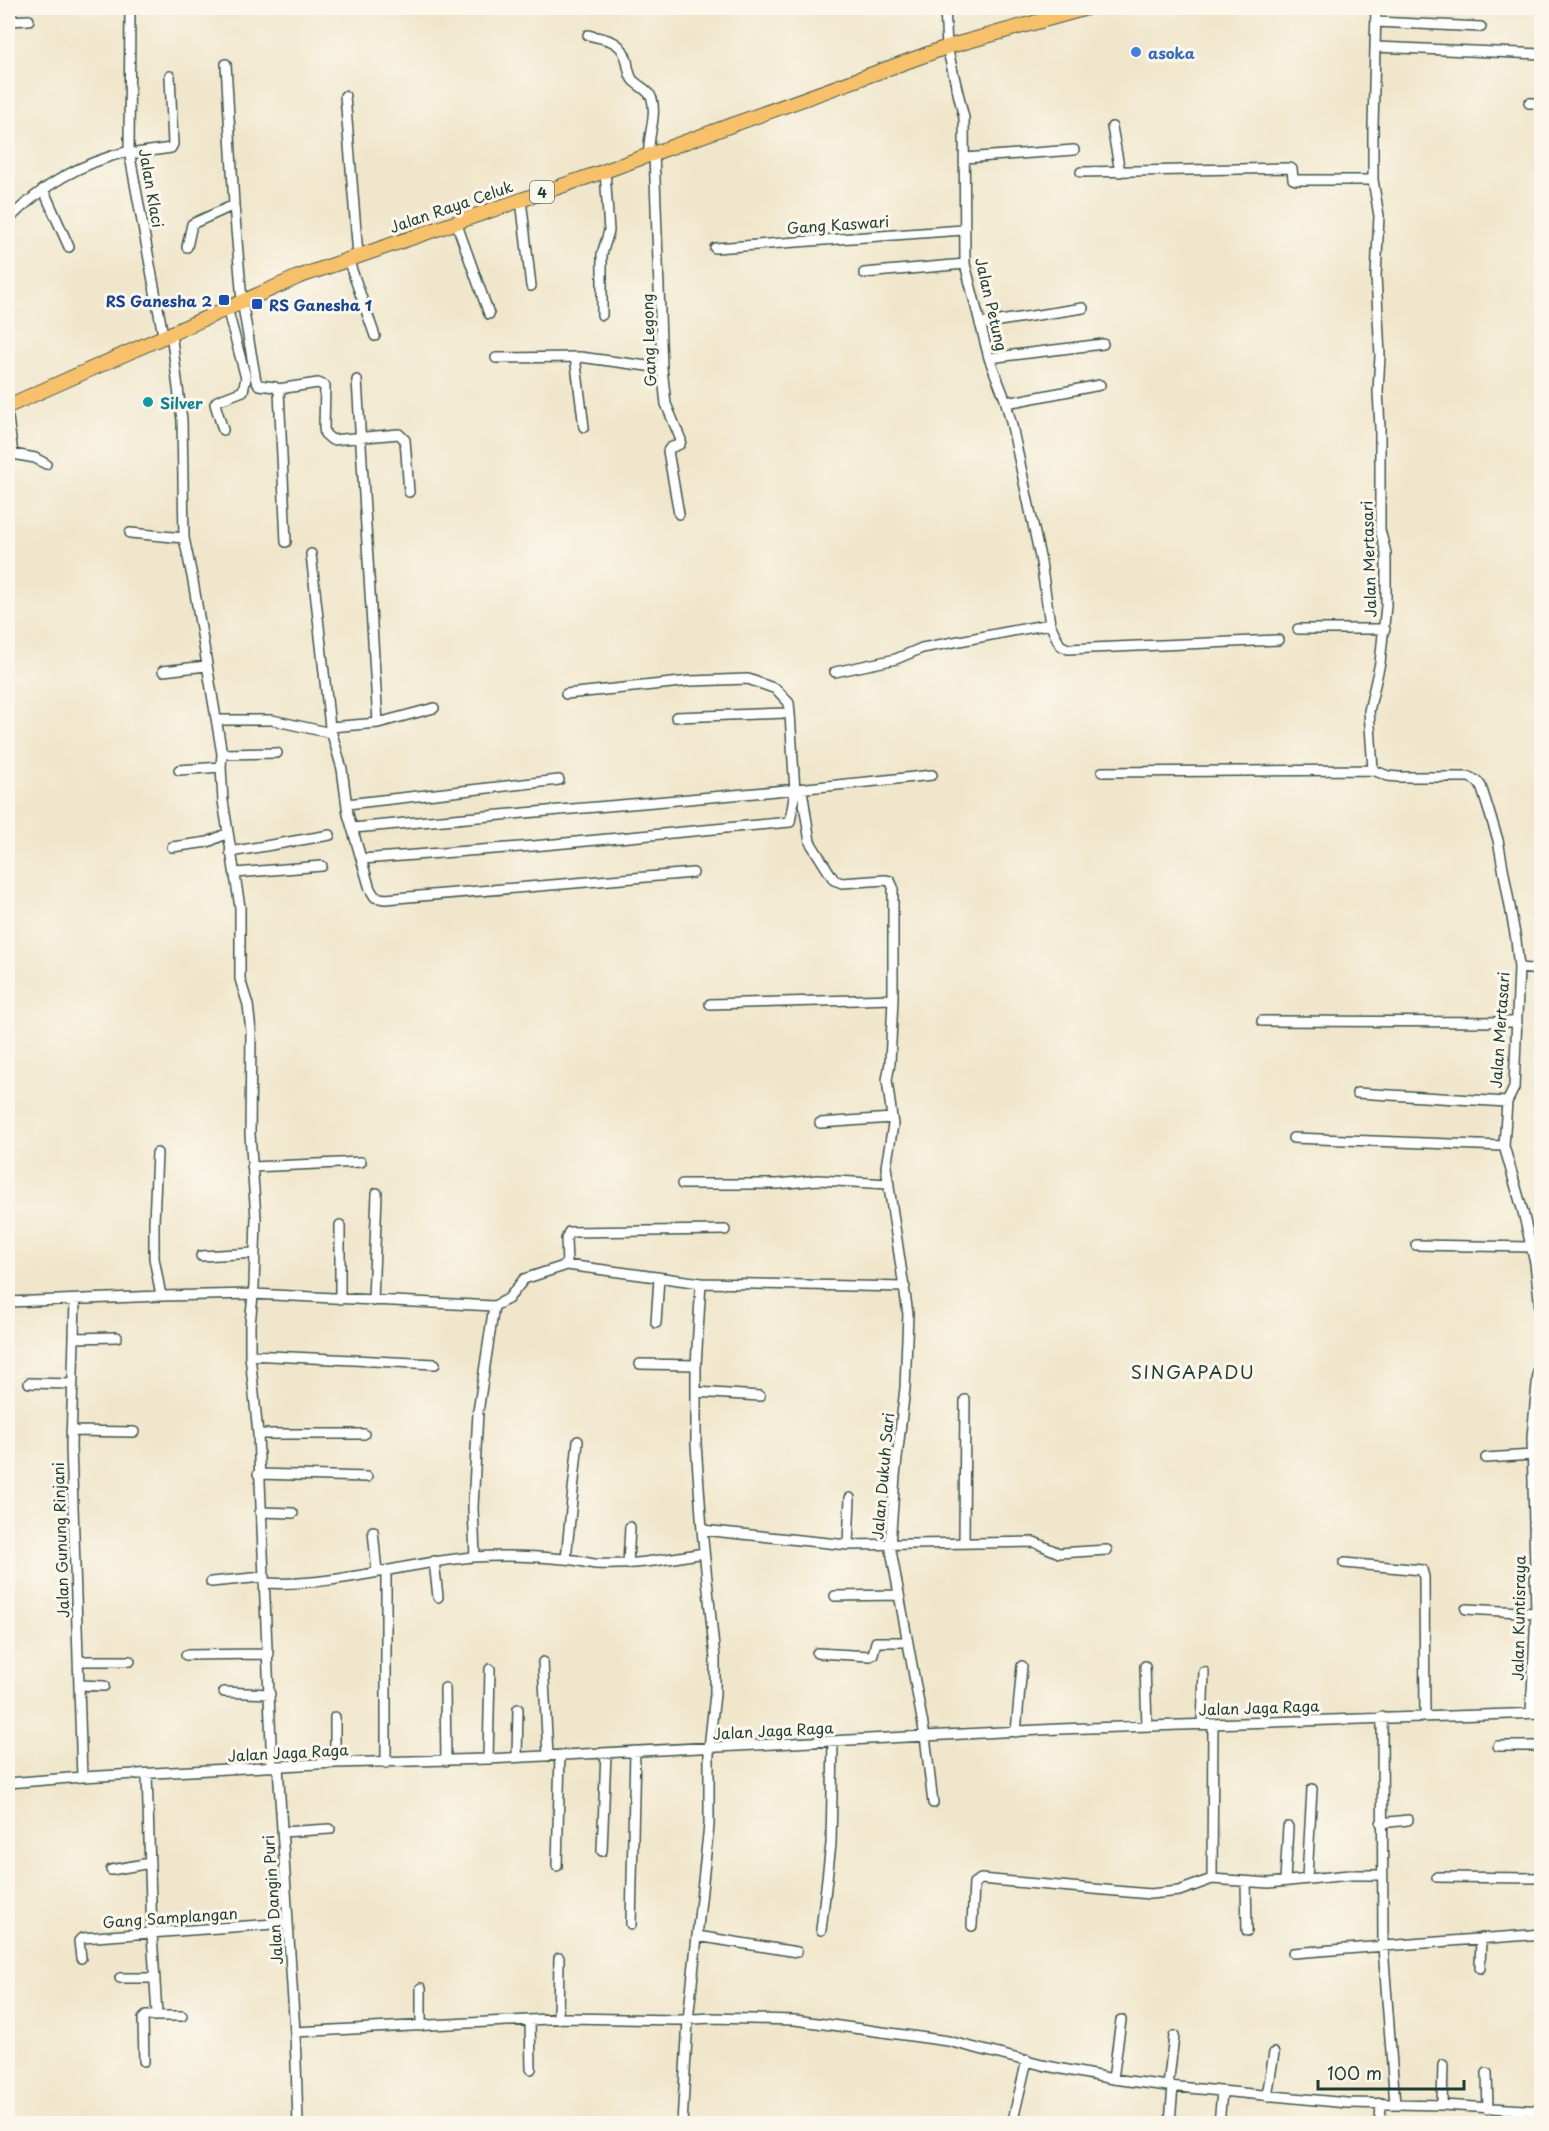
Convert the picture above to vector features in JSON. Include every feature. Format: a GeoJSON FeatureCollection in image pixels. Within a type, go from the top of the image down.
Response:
{"type":"FeatureCollection","features":[{"type":"Feature","properties":{"kind":"highway","name":"Jalan Raya Celuk"},"geometry":{"type":"LineString","coordinates":[[8,406],[167,334],[228,312],[242,301],[298,277],[605,171],[946,47],[1087,8]]}},
{"type":"Feature","properties":{"kind":"street","name":"Jalan Klaci"},"geometry":{"type":"LineString","coordinates":[[130,8],[129,152],[167,334],[182,420],[184,538],[217,720],[222,754],[223,801],[240,907],[240,979],[248,1005],[251,1031],[249,1092],[252,1167]]}},
{"type":"Feature","properties":{"kind":"street","name":"Jalan Petung"},"geometry":{"type":"LineString","coordinates":[[945,8],[946,47],[964,118],[965,264],[989,358],[1005,399],[1041,562],[1050,624]]}},
{"type":"Feature","properties":{"kind":"street","name":"Jalan Mertasari"},"geometry":{"type":"LineString","coordinates":[[1376,8],[1372,126],[1374,180],[1379,216],[1376,276],[1380,356],[1378,391],[1380,530],[1386,559],[1385,629],[1369,711],[1373,770],[1388,776],[1469,777],[1481,786],[1498,840],[1519,968],[1514,1088],[1507,1102],[1504,1146],[1532,1247],[1542,1325]]}},
{"type":"Feature","properties":{"kind":"street"},"geometry":{"type":"LineString","coordinates":[[8,21],[29,21]]}},
{"type":"Feature","properties":{"kind":"street"},"geometry":{"type":"LineString","coordinates":[[1376,22],[1481,27]]}},
{"type":"Feature","properties":{"kind":"street","name":"Gang Legong"},"geometry":{"type":"LineString","coordinates":[[588,35],[616,42],[624,52],[631,77],[648,92],[652,99],[652,132],[649,142],[652,154],[661,294],[662,368],[666,404],[681,440],[680,444],[668,451],[679,514]]}},
{"type":"Feature","properties":{"kind":"street"},"geometry":{"type":"LineString","coordinates":[[1375,46],[1542,54]]}},
{"type":"Feature","properties":{"kind":"street"},"geometry":{"type":"LineString","coordinates":[[226,64],[242,301],[256,381],[261,386],[278,389],[318,383],[323,385],[326,390],[324,429],[327,438],[336,441],[397,434],[402,437],[405,440],[409,492]]}},
{"type":"Feature","properties":{"kind":"street"},"geometry":{"type":"LineString","coordinates":[[8,220],[43,189],[68,172],[99,159],[129,152],[171,148],[173,144],[171,76]]}},
{"type":"Feature","properties":{"kind":"street"},"geometry":{"type":"LineString","coordinates":[[345,96],[353,257],[375,336]]}},
{"type":"Feature","properties":{"kind":"street"},"geometry":{"type":"LineString","coordinates":[[1529,103],[1542,103]]}},
{"type":"Feature","properties":{"kind":"street"},"geometry":{"type":"LineString","coordinates":[[1112,127],[1120,171]]}},
{"type":"Feature","properties":{"kind":"street"},"geometry":{"type":"LineString","coordinates":[[965,158],[1074,150]]}},
{"type":"Feature","properties":{"kind":"street"},"geometry":{"type":"LineString","coordinates":[[1081,172],[1290,168],[1294,180],[1374,180]]}},
{"type":"Feature","properties":{"kind":"street"},"geometry":{"type":"LineString","coordinates":[[602,315],[602,254],[609,225],[605,171]]}},
{"type":"Feature","properties":{"kind":"street"},"geometry":{"type":"LineString","coordinates":[[43,189],[69,247]]}},
{"type":"Feature","properties":{"kind":"street"},"geometry":{"type":"LineString","coordinates":[[521,200],[531,285]]}},
{"type":"Feature","properties":{"kind":"street"},"geometry":{"type":"LineString","coordinates":[[186,247],[192,224],[234,205]]}},
{"type":"Feature","properties":{"kind":"street"},"geometry":{"type":"LineString","coordinates":[[456,222],[489,314]]}},
{"type":"Feature","properties":{"kind":"street","name":"Gang Kaswari"},"geometry":{"type":"LineString","coordinates":[[715,248],[963,230]]}},
{"type":"Feature","properties":{"kind":"street"},"geometry":{"type":"LineString","coordinates":[[864,273],[965,264]]}},
{"type":"Feature","properties":{"kind":"street"},"geometry":{"type":"LineString","coordinates":[[980,324],[1083,308]]}},
{"type":"Feature","properties":{"kind":"street"},"geometry":{"type":"LineString","coordinates":[[223,430],[215,404],[217,401],[243,391],[246,378],[228,312]]}},
{"type":"Feature","properties":{"kind":"street"},"geometry":{"type":"LineString","coordinates":[[989,358],[1103,344]]}},
{"type":"Feature","properties":{"kind":"street"},"geometry":{"type":"LineString","coordinates":[[496,358],[575,357],[662,368]]}},
{"type":"Feature","properties":{"kind":"street"},"geometry":{"type":"LineString","coordinates":[[575,357],[584,427]]}},
{"type":"Feature","properties":{"kind":"street"},"geometry":{"type":"LineString","coordinates":[[357,380],[378,723]]}},
{"type":"Feature","properties":{"kind":"street"},"geometry":{"type":"LineString","coordinates":[[1005,399],[1012,402],[1100,385]]}},
{"type":"Feature","properties":{"kind":"street"},"geometry":{"type":"LineString","coordinates":[[278,389],[286,542]]}},
{"type":"Feature","properties":{"kind":"street"},"geometry":{"type":"LineString","coordinates":[[8,418],[13,454],[36,458],[46,464]]}},
{"type":"Feature","properties":{"kind":"street"},"geometry":{"type":"LineString","coordinates":[[130,532],[184,538]]}},
{"type":"Feature","properties":{"kind":"street"},"geometry":{"type":"LineString","coordinates":[[311,554],[330,730],[340,760],[353,828],[370,889],[375,897],[379,899],[693,873]]}},
{"type":"Feature","properties":{"kind":"street"},"geometry":{"type":"LineString","coordinates":[[836,672],[896,659],[922,648],[1050,624],[1060,645],[1068,649],[1278,640]]}},
{"type":"Feature","properties":{"kind":"street"},"geometry":{"type":"LineString","coordinates":[[1298,629],[1385,629]]}},
{"type":"Feature","properties":{"kind":"street"},"geometry":{"type":"LineString","coordinates":[[163,671],[206,666]]}},
{"type":"Feature","properties":{"kind":"street"},"geometry":{"type":"LineString","coordinates":[[362,859],[786,824],[792,818],[798,790],[789,703],[776,689],[748,679],[691,681],[566,694]]}},
{"type":"Feature","properties":{"kind":"street"},"geometry":{"type":"LineString","coordinates":[[217,720],[272,720],[330,730],[378,723],[434,708]]}},
{"type":"Feature","properties":{"kind":"street"},"geometry":{"type":"LineString","coordinates":[[676,717],[790,714]]}},
{"type":"Feature","properties":{"kind":"street"},"geometry":{"type":"LineString","coordinates":[[222,754],[277,753]]}},
{"type":"Feature","properties":{"kind":"street"},"geometry":{"type":"LineString","coordinates":[[179,770],[221,767]]}},
{"type":"Feature","properties":{"kind":"street"},"geometry":{"type":"LineString","coordinates":[[1102,772],[1373,770]]}},
{"type":"Feature","properties":{"kind":"street"},"geometry":{"type":"LineString","coordinates":[[353,828],[798,790],[932,775]]}},
{"type":"Feature","properties":{"kind":"street"},"geometry":{"type":"LineString","coordinates":[[347,804],[559,780]]}},
{"type":"Feature","properties":{"kind":"street","name":"Jalan Dukuh Sari"},"geometry":{"type":"LineString","coordinates":[[798,790],[810,842],[834,880],[843,883],[885,880],[892,884],[893,999],[887,1080],[892,1132],[886,1167],[908,1314],[905,1388],[890,1545],[907,1642],[913,1663],[933,1803]]}},
{"type":"Feature","properties":{"kind":"street"},"geometry":{"type":"LineString","coordinates":[[172,847],[205,843],[228,833]]}},
{"type":"Feature","properties":{"kind":"street"},"geometry":{"type":"LineString","coordinates":[[230,852],[330,835]]}},
{"type":"Feature","properties":{"kind":"street"},"geometry":{"type":"LineString","coordinates":[[236,873],[322,866]]}},
{"type":"Feature","properties":{"kind":"street"},"geometry":{"type":"LineString","coordinates":[[1519,968],[1542,970]]}},
{"type":"Feature","properties":{"kind":"street"},"geometry":{"type":"LineString","coordinates":[[710,1004],[893,999]]}},
{"type":"Feature","properties":{"kind":"street"},"geometry":{"type":"LineString","coordinates":[[1262,1021],[1517,1022]]}},
{"type":"Feature","properties":{"kind":"street"},"geometry":{"type":"LineString","coordinates":[[1357,1094],[1507,1102]]}},
{"type":"Feature","properties":{"kind":"street"},"geometry":{"type":"LineString","coordinates":[[820,1123],[892,1118]]}},
{"type":"Feature","properties":{"kind":"street"},"geometry":{"type":"LineString","coordinates":[[1293,1138],[1504,1146]]}},
{"type":"Feature","properties":{"kind":"street"},"geometry":{"type":"LineString","coordinates":[[157,1153],[153,1222],[154,1258],[161,1296]]}},
{"type":"Feature","properties":{"kind":"street"},"geometry":{"type":"LineString","coordinates":[[252,1167],[361,1162]]}},
{"type":"Feature","properties":{"kind":"street","name":"Jalan Dangin Puri"},"geometry":{"type":"LineString","coordinates":[[252,1167],[256,1218],[250,1355],[258,1434],[258,1474],[270,1694],[282,1832],[295,2032],[298,2124]]}},
{"type":"Feature","properties":{"kind":"street"},"geometry":{"type":"LineString","coordinates":[[682,1184],[778,1184],[818,1180],[889,1184]]}},
{"type":"Feature","properties":{"kind":"street"},"geometry":{"type":"LineString","coordinates":[[373,1301],[377,1193]]}},
{"type":"Feature","properties":{"kind":"street"},"geometry":{"type":"LineString","coordinates":[[340,1225],[340,1299]]}},
{"type":"Feature","properties":{"kind":"street"},"geometry":{"type":"LineString","coordinates":[[567,1265],[568,1232],[725,1230]]}},
{"type":"Feature","properties":{"kind":"street"},"geometry":{"type":"LineString","coordinates":[[1416,1245],[1532,1247]]}},
{"type":"Feature","properties":{"kind":"street"},"geometry":{"type":"LineString","coordinates":[[201,1256],[255,1253]]}},
{"type":"Feature","properties":{"kind":"street"},"geometry":{"type":"LineString","coordinates":[[8,1302],[253,1294],[494,1306],[508,1299],[524,1279],[567,1265],[701,1283],[905,1287]]}},
{"type":"Feature","properties":{"kind":"street"},"geometry":{"type":"LineString","coordinates":[[656,1323],[659,1278]]}},
{"type":"Feature","properties":{"kind":"street"},"geometry":{"type":"LineString","coordinates":[[682,2124],[688,2020],[709,1825],[710,1748],[715,1694],[715,1658],[696,1444],[696,1365],[701,1283]]}},
{"type":"Feature","properties":{"kind":"street","name":"Jalan Gunung Rinjani"},"geometry":{"type":"LineString","coordinates":[[75,1301],[71,1431],[82,1777]]}},
{"type":"Feature","properties":{"kind":"street"},"geometry":{"type":"LineString","coordinates":[[475,1557],[473,1507],[478,1412],[494,1306]]}},
{"type":"Feature","properties":{"kind":"street","name":"Jalan Kuntisraya"},"geometry":{"type":"LineString","coordinates":[[1531,1713],[1538,1523],[1532,1455],[1542,1332]]}},
{"type":"Feature","properties":{"kind":"street"},"geometry":{"type":"LineString","coordinates":[[74,1338],[117,1337]]}},
{"type":"Feature","properties":{"kind":"street"},"geometry":{"type":"LineString","coordinates":[[250,1355],[435,1364]]}},
{"type":"Feature","properties":{"kind":"street"},"geometry":{"type":"LineString","coordinates":[[640,1364],[696,1365]]}},
{"type":"Feature","properties":{"kind":"street"},"geometry":{"type":"LineString","coordinates":[[29,1383],[72,1384]]}},
{"type":"Feature","properties":{"kind":"street"},"geometry":{"type":"LineString","coordinates":[[696,1392],[760,1396]]}},
{"type":"Feature","properties":{"kind":"street"},"geometry":{"type":"LineString","coordinates":[[964,1543],[965,1400]]}},
{"type":"Feature","properties":{"kind":"street"},"geometry":{"type":"LineString","coordinates":[[71,1431],[134,1432]]}},
{"type":"Feature","properties":{"kind":"street"},"geometry":{"type":"LineString","coordinates":[[258,1434],[364,1434]]}},
{"type":"Feature","properties":{"kind":"street"},"geometry":{"type":"LineString","coordinates":[[566,1559],[578,1441]]}},
{"type":"Feature","properties":{"kind":"street"},"geometry":{"type":"LineString","coordinates":[[1486,1458],[1532,1455]]}},
{"type":"Feature","properties":{"kind":"street"},"geometry":{"type":"LineString","coordinates":[[258,1474],[367,1477]]}},
{"type":"Feature","properties":{"kind":"street"},"geometry":{"type":"LineString","coordinates":[[848,1545],[850,1498]]}},
{"type":"Feature","properties":{"kind":"street"},"geometry":{"type":"LineString","coordinates":[[261,1512],[293,1513]]}},
{"type":"Feature","properties":{"kind":"street"},"geometry":{"type":"LineString","coordinates":[[628,1564],[630,1527]]}},
{"type":"Feature","properties":{"kind":"street"},"geometry":{"type":"LineString","coordinates":[[702,1530],[848,1545],[1034,1542],[1059,1553],[1107,1550]]}},
{"type":"Feature","properties":{"kind":"street"},"geometry":{"type":"LineString","coordinates":[[373,1531],[381,1572],[386,1763]]}},
{"type":"Feature","properties":{"kind":"street"},"geometry":{"type":"LineString","coordinates":[[211,1582],[264,1580],[297,1584],[381,1572],[434,1561],[475,1557],[517,1556],[566,1559],[592,1564],[628,1564],[704,1553]]}},
{"type":"Feature","properties":{"kind":"street"},"geometry":{"type":"LineString","coordinates":[[434,1561],[438,1597]]}},
{"type":"Feature","properties":{"kind":"street"},"geometry":{"type":"LineString","coordinates":[[1344,1563],[1422,1570],[1424,1576],[1425,1716]]}},
{"type":"Feature","properties":{"kind":"street"},"geometry":{"type":"LineString","coordinates":[[834,1596],[898,1595]]}},
{"type":"Feature","properties":{"kind":"street"},"geometry":{"type":"LineString","coordinates":[[1466,1609],[1536,1613]]}},
{"type":"Feature","properties":{"kind":"street"},"geometry":{"type":"LineString","coordinates":[[817,1653],[870,1656],[873,1654],[876,1642],[907,1642]]}},
{"type":"Feature","properties":{"kind":"street"},"geometry":{"type":"LineString","coordinates":[[186,1655],[268,1654]]}},
{"type":"Feature","properties":{"kind":"street"},"geometry":{"type":"LineString","coordinates":[[79,1661],[130,1661]]}},
{"type":"Feature","properties":{"kind":"street"},"geometry":{"type":"LineString","coordinates":[[543,1662],[548,1755]]}},
{"type":"Feature","properties":{"kind":"street"},"geometry":{"type":"LineString","coordinates":[[1016,1732],[1022,1666]]}},
{"type":"Feature","properties":{"kind":"street"},"geometry":{"type":"LineString","coordinates":[[1145,1666],[1147,1726]]}},
{"type":"Feature","properties":{"kind":"street"},"geometry":{"type":"LineString","coordinates":[[488,1760],[490,1669]]}},
{"type":"Feature","properties":{"kind":"street"},"geometry":{"type":"LineString","coordinates":[[1202,1724],[1204,1672]]}},
{"type":"Feature","properties":{"kind":"street"},"geometry":{"type":"LineString","coordinates":[[79,1685],[104,1686]]}},
{"type":"Feature","properties":{"kind":"street"},"geometry":{"type":"LineString","coordinates":[[445,1688],[447,1761]]}},
{"type":"Feature","properties":{"kind":"street"},"geometry":{"type":"LineString","coordinates":[[224,1692],[270,1694]]}},
{"type":"Feature","properties":{"kind":"street"},"geometry":{"type":"LineString","coordinates":[[517,1757],[518,1709]]}},
{"type":"Feature","properties":{"kind":"street","name":"Jalan Jaga Raga"},"geometry":{"type":"LineString","coordinates":[[8,1783],[275,1766],[488,1760],[925,1736],[1382,1717],[1542,1713]]}},
{"type":"Feature","properties":{"kind":"street"},"geometry":{"type":"LineString","coordinates":[[335,1717],[335,1763]]}},
{"type":"Feature","properties":{"kind":"street"},"geometry":{"type":"LineString","coordinates":[[1382,1717],[1383,1947],[1395,2104]]}},
{"type":"Feature","properties":{"kind":"street"},"geometry":{"type":"LineString","coordinates":[[1212,1879],[1213,1724]]}},
{"type":"Feature","properties":{"kind":"street"},"geometry":{"type":"LineString","coordinates":[[821,1930],[831,1844],[833,1742]]}},
{"type":"Feature","properties":{"kind":"street"},"geometry":{"type":"LineString","coordinates":[[1498,1746],[1542,1746]]}},
{"type":"Feature","properties":{"kind":"street"},"geometry":{"type":"LineString","coordinates":[[631,1924],[635,1751]]}},
{"type":"Feature","properties":{"kind":"street"},"geometry":{"type":"LineString","coordinates":[[602,1851],[606,1752]]}},
{"type":"Feature","properties":{"kind":"street"},"geometry":{"type":"LineString","coordinates":[[557,1866],[560,1755]]}},
{"type":"Feature","properties":{"kind":"street"},"geometry":{"type":"LineString","coordinates":[[147,1774],[152,1934],[159,2016]]}},
{"type":"Feature","properties":{"kind":"street"},"geometry":{"type":"LineString","coordinates":[[1307,1878],[1312,1789]]}},
{"type":"Feature","properties":{"kind":"street"},"geometry":{"type":"LineString","coordinates":[[1381,1823],[1408,1820]]}},
{"type":"Feature","properties":{"kind":"street"},"geometry":{"type":"LineString","coordinates":[[1284,1881],[1288,1827]]}},
{"type":"Feature","properties":{"kind":"street"},"geometry":{"type":"LineString","coordinates":[[282,1832],[330,1829]]}},
{"type":"Feature","properties":{"kind":"street"},"geometry":{"type":"LineString","coordinates":[[111,1870],[150,1863]]}},
{"type":"Feature","properties":{"kind":"street"},"geometry":{"type":"LineString","coordinates":[[972,1926],[974,1883],[981,1879],[1150,1894],[1172,1893],[1212,1879],[1246,1882],[1382,1875]]}},
{"type":"Feature","properties":{"kind":"street"},"geometry":{"type":"LineString","coordinates":[[1437,1878],[1542,1878]]}},
{"type":"Feature","properties":{"kind":"street"},"geometry":{"type":"LineString","coordinates":[[1246,1882],[1247,1931]]}},
{"type":"Feature","properties":{"kind":"street","name":"Gang Samplangan"},"geometry":{"type":"LineString","coordinates":[[81,1958],[80,1938],[287,1923]]}},
{"type":"Feature","properties":{"kind":"street"},"geometry":{"type":"LineString","coordinates":[[1293,1953],[1542,1934]]}},
{"type":"Feature","properties":{"kind":"street"},"geometry":{"type":"LineString","coordinates":[[697,1936],[797,1952]]}},
{"type":"Feature","properties":{"kind":"street"},"geometry":{"type":"LineString","coordinates":[[1480,1968],[1481,1938]]}},
{"type":"Feature","properties":{"kind":"street"},"geometry":{"type":"LineString","coordinates":[[558,2019],[559,1958]]}},
{"type":"Feature","properties":{"kind":"street"},"geometry":{"type":"LineString","coordinates":[[120,1978],[155,1978]]}},
{"type":"Feature","properties":{"kind":"street"},"geometry":{"type":"LineString","coordinates":[[421,1988],[421,2026]]}},
{"type":"Feature","properties":{"kind":"street"},"geometry":{"type":"LineString","coordinates":[[144,2061],[143,2019],[146,2016],[182,2016]]}},
{"type":"Feature","properties":{"kind":"street"},"geometry":{"type":"LineString","coordinates":[[295,2032],[558,2019],[795,2020],[948,2041],[1113,2079],[1222,2092],[1347,2103],[1442,2105],[1542,2111]]}},
{"type":"Feature","properties":{"kind":"street"},"geometry":{"type":"LineString","coordinates":[[530,2020],[531,2069]]}},
{"type":"Feature","properties":{"kind":"street"},"geometry":{"type":"LineString","coordinates":[[1113,2079],[1121,2020]]}},
{"type":"Feature","properties":{"kind":"street"},"geometry":{"type":"LineString","coordinates":[[1170,2121],[1174,2036]]}},
{"type":"Feature","properties":{"kind":"street"},"geometry":{"type":"LineString","coordinates":[[1267,2096],[1274,2053]]}},
{"type":"Feature","properties":{"kind":"street"},"geometry":{"type":"LineString","coordinates":[[1012,2124],[1027,2060]]}},
{"type":"Feature","properties":{"kind":"street"},"geometry":{"type":"LineString","coordinates":[[1442,2105],[1443,2066]]}},
{"type":"Feature","properties":{"kind":"street"},"geometry":{"type":"LineString","coordinates":[[1487,2073],[1488,2109]]}},
{"type":"Feature","properties":{"kind":"street"},"geometry":{"type":"LineString","coordinates":[[1219,2124],[1222,2092]]}},
{"type":"Feature","properties":{"kind":"street"},"geometry":{"type":"LineString","coordinates":[[1380,2124],[1381,2103]]}},
{"type":"Feature","properties":{"kind":"place","name":"asoka"},"geometry":{"type":"Point","coordinates":[1136,52]}},
{"type":"Feature","properties":{"kind":"place","name":"RS Ganesha 2"},"geometry":{"type":"Point","coordinates":[224,300]}},
{"type":"Feature","properties":{"kind":"place","name":"RS Ganesha 1"},"geometry":{"type":"Point","coordinates":[257,304]}},
{"type":"Feature","properties":{"kind":"place","name":"Silver"},"geometry":{"type":"Point","coordinates":[148,402]}},
{"type":"Feature","properties":{"kind":"district","name":"SINGAPADU"},"geometry":{"type":"Point","coordinates":[1193,1371]}}]}
